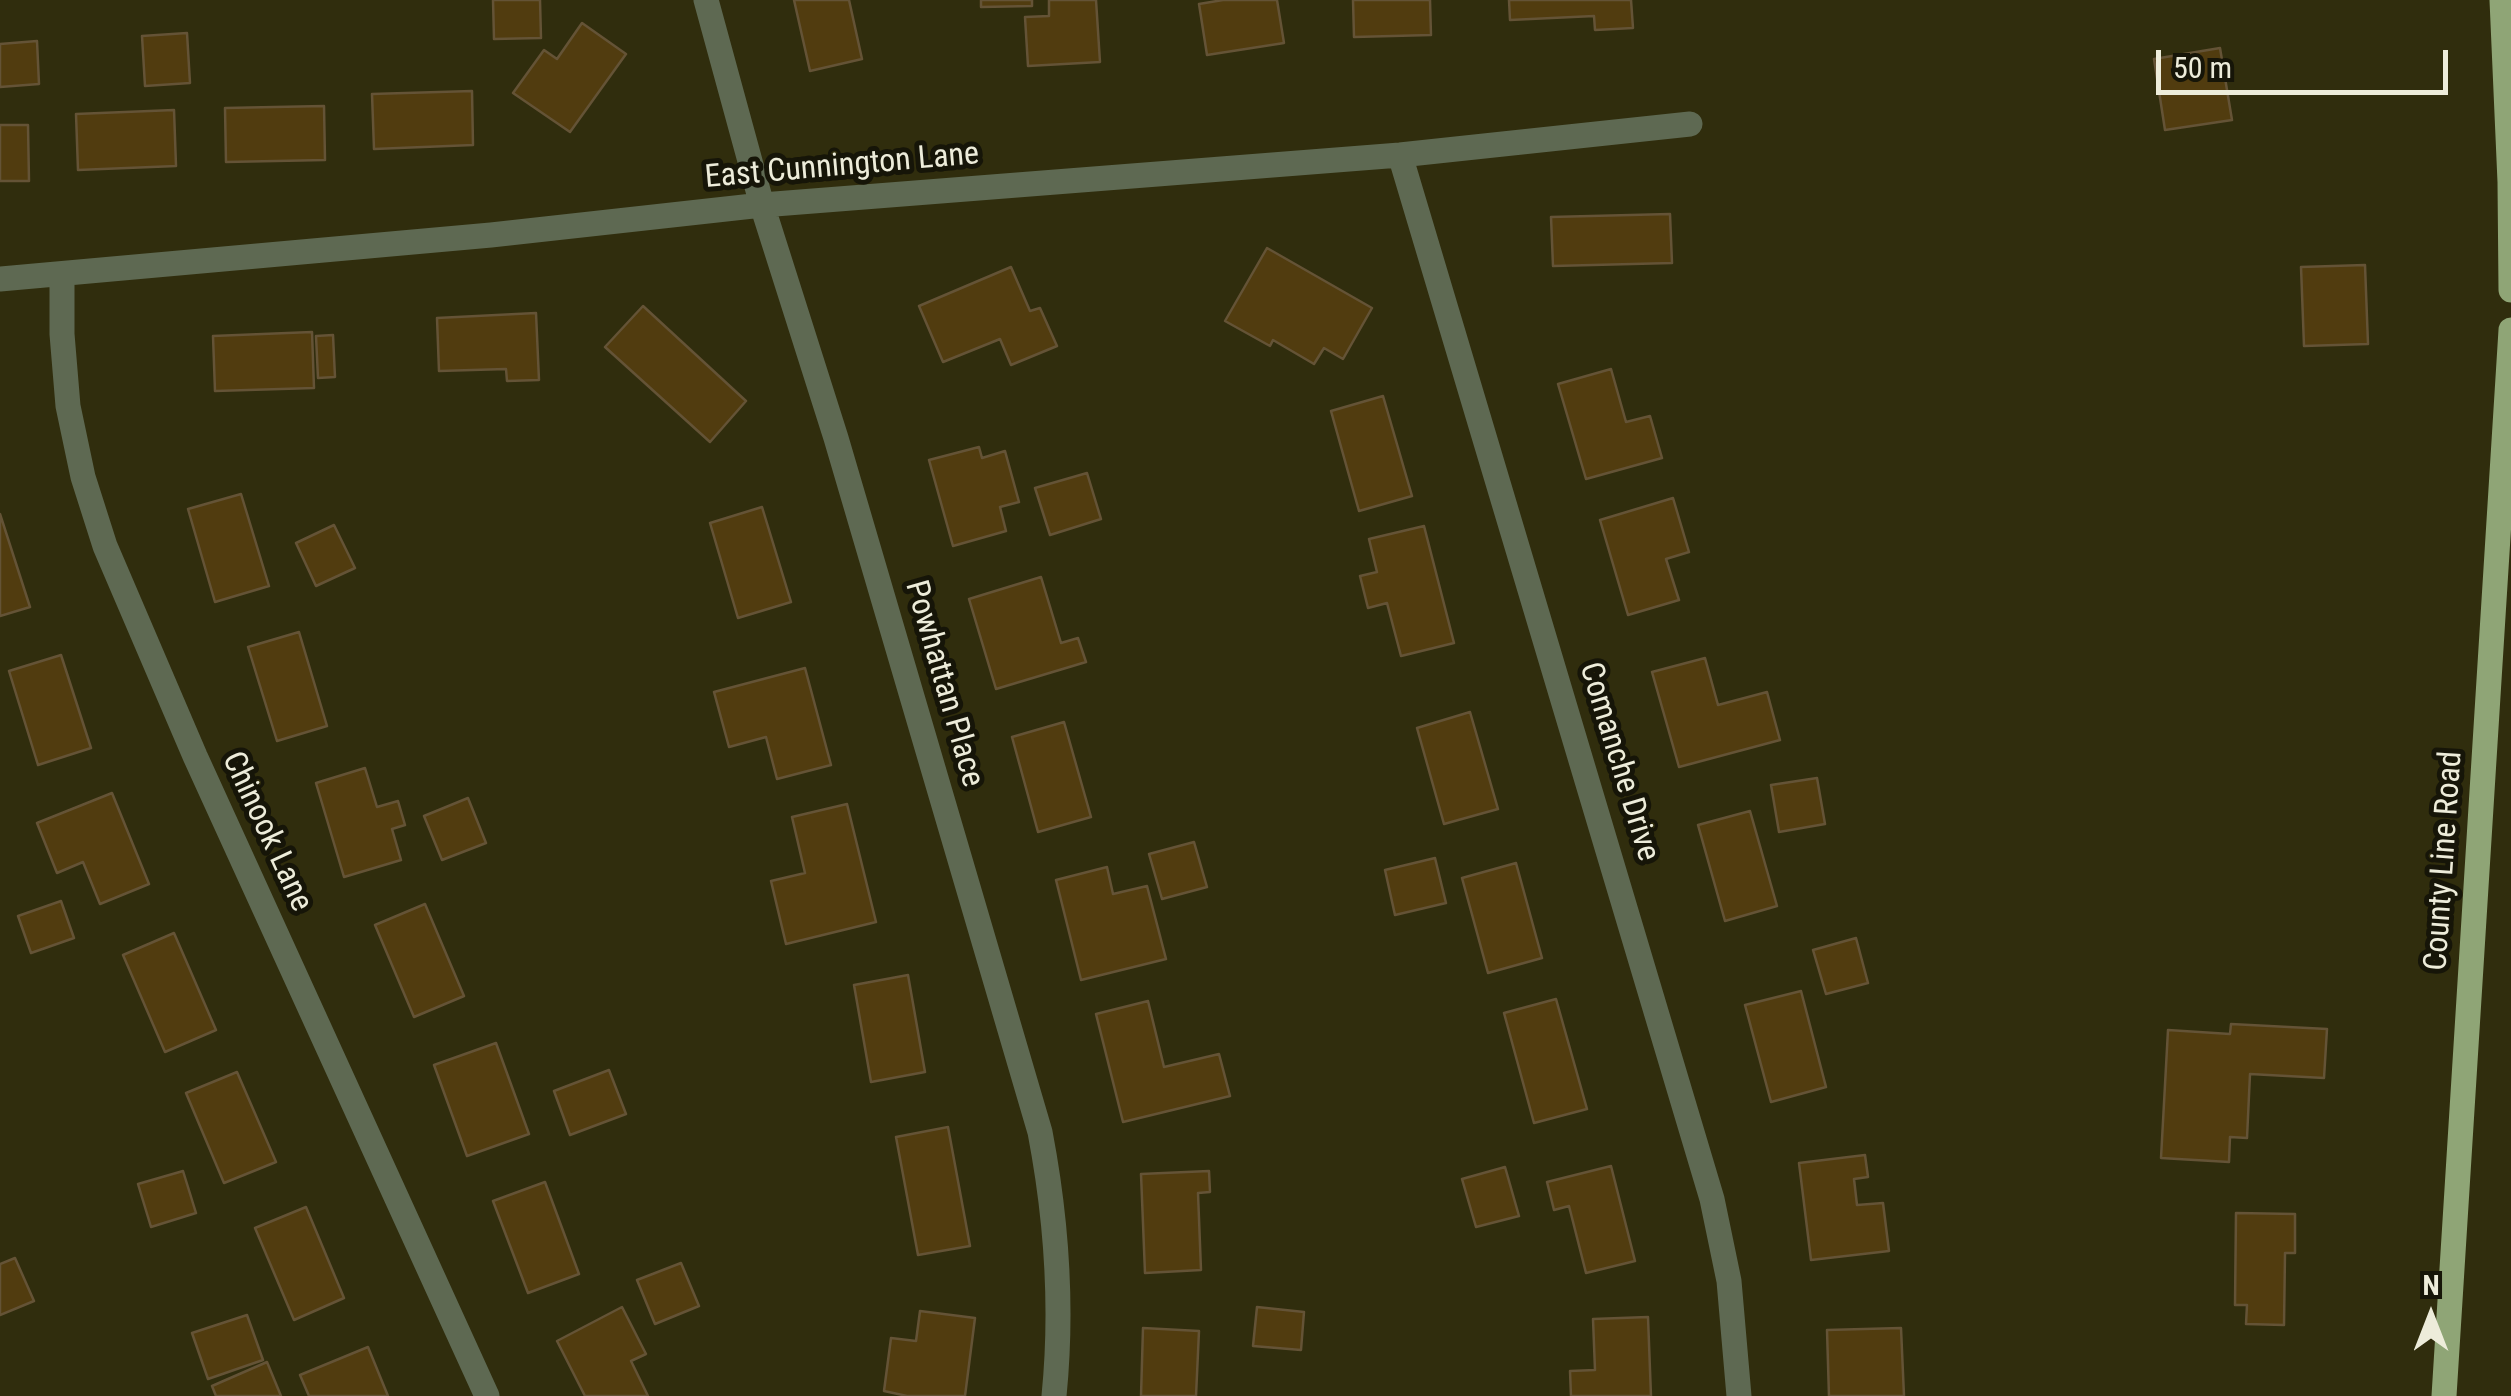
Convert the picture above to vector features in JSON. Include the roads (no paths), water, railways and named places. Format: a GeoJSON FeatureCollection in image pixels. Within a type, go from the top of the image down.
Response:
{"type":"FeatureCollection","features":[{"type":"Feature","properties":{"kind":"main road"},"geometry":{"type":"LineString","coordinates":[[2502,0],[2511,290]]}},
{"type":"Feature","properties":{"kind":"main road","name":"County Line Road"},"geometry":{"type":"LineString","coordinates":[[2444,1396],[2511,330]]}},
{"type":"Feature","properties":{"kind":"street","name":"Powhattan Place"},"geometry":{"type":"LineString","coordinates":[[706,0],[762,205],[836,438],[1040,1132],[1054,1203],[1060,1276],[1054,1396]]}},
{"type":"Feature","properties":{"kind":"street","name":"East Cunnington Lane"},"geometry":{"type":"LineString","coordinates":[[0,279],[762,205],[1400,154],[1690,124]]}},
{"type":"Feature","properties":{"kind":"street","name":"Comanche Drive"},"geometry":{"type":"LineString","coordinates":[[1400,154],[1712,1199],[1729,1282],[1740,1396]]}},
{"type":"Feature","properties":{"kind":"street","name":"Chinook Lane"},"geometry":{"type":"LineString","coordinates":[[62,274],[68,406],[83,477],[105,546],[195,756],[488,1396]]}}]}
